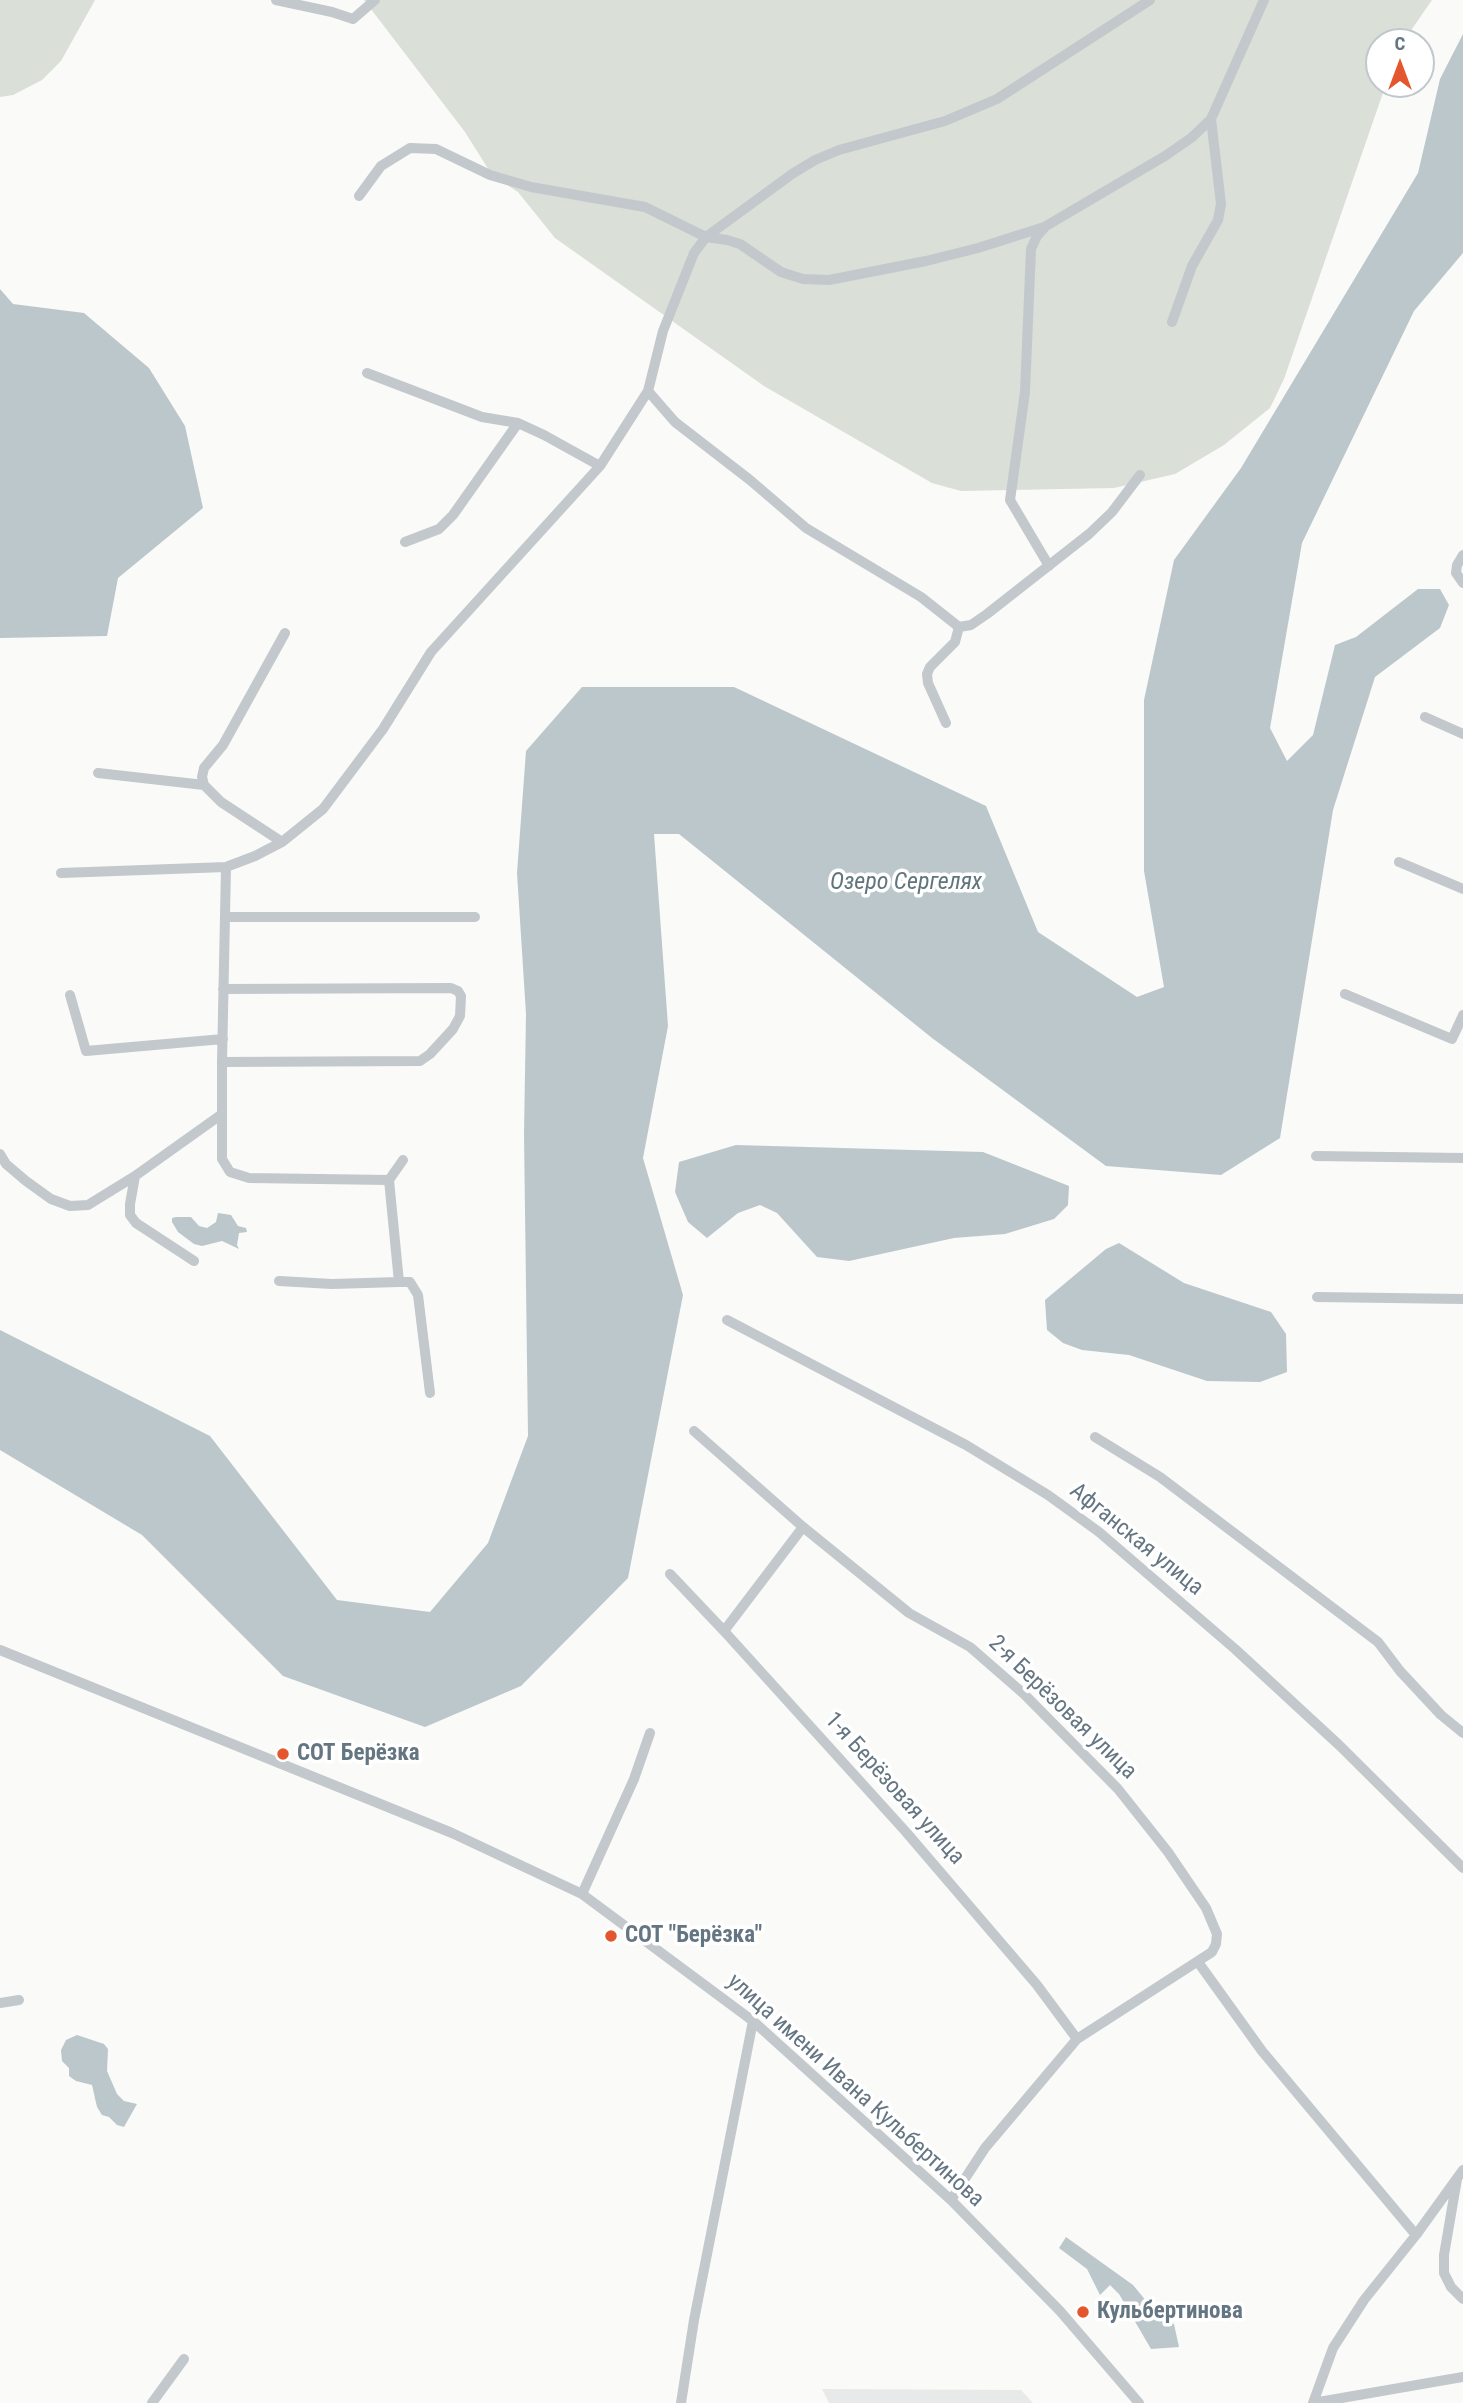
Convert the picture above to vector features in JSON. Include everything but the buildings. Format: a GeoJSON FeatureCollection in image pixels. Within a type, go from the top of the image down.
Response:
{"type":"FeatureCollection","features":[{"type":"Feature","properties":{"kind":"street"},"geometry":{"type":"LineString","coordinates":[[276,0],[353,19],[375,0]]}},
{"type":"Feature","properties":{"kind":"street"},"geometry":{"type":"LineString","coordinates":[[61,873],[226,867],[282,842],[323,809],[383,729],[431,652],[600,466],[648,391],[663,331],[694,253],[706,237],[815,160],[869,141],[945,121],[997,99],[1150,0]]}},
{"type":"Feature","properties":{"kind":"street"},"geometry":{"type":"LineString","coordinates":[[359,196],[381,166],[410,148],[436,149],[490,175],[521,184],[645,207],[706,237],[740,244],[780,272],[803,279],[829,280],[952,255],[1046,226],[1191,138],[1211,119],[1264,0]]}},
{"type":"Feature","properties":{"kind":"street"},"geometry":{"type":"LineString","coordinates":[[1172,322],[1192,266],[1218,220],[1221,204],[1211,119]]}},
{"type":"Feature","properties":{"kind":"street"},"geometry":{"type":"LineString","coordinates":[[1046,226],[1031,249],[1025,392],[1010,500],[1049,566]]}},
{"type":"Feature","properties":{"kind":"street"},"geometry":{"type":"LineString","coordinates":[[368,373],[482,417],[518,423],[600,466]]}},
{"type":"Feature","properties":{"kind":"street"},"geometry":{"type":"LineString","coordinates":[[648,391],[675,422],[806,528],[921,597],[960,627],[971,625],[1049,566],[1112,512],[1140,475]]}},
{"type":"Feature","properties":{"kind":"street"},"geometry":{"type":"LineString","coordinates":[[405,542],[439,529],[453,515],[518,423]]}},
{"type":"Feature","properties":{"kind":"street"},"geometry":{"type":"LineString","coordinates":[[1463,555],[1456,573],[1463,583]]}},
{"type":"Feature","properties":{"kind":"street"},"geometry":{"type":"LineString","coordinates":[[946,723],[928,683],[927,674],[930,667],[955,642],[960,627]]}},
{"type":"Feature","properties":{"kind":"street"},"geometry":{"type":"LineString","coordinates":[[282,842],[221,802],[204,785],[202,777],[204,768],[223,745],[285,633]]}},
{"type":"Feature","properties":{"kind":"street"},"geometry":{"type":"LineString","coordinates":[[1425,717],[1463,734]]}},
{"type":"Feature","properties":{"kind":"street"},"geometry":{"type":"LineString","coordinates":[[98,774],[204,785]]}},
{"type":"Feature","properties":{"kind":"street"},"geometry":{"type":"LineString","coordinates":[[1399,862],[1463,889]]}},
{"type":"Feature","properties":{"kind":"street"},"geometry":{"type":"LineString","coordinates":[[226,867],[222,1159],[230,1172],[249,1178],[390,1180]]}},
{"type":"Feature","properties":{"kind":"street"},"geometry":{"type":"LineString","coordinates":[[225,917],[475,917]]}},
{"type":"Feature","properties":{"kind":"street"},"geometry":{"type":"LineString","coordinates":[[222,1062],[420,1060],[430,1054],[453,1029],[460,1016],[461,996],[458,990],[451,988],[223,989]]}},
{"type":"Feature","properties":{"kind":"street"},"geometry":{"type":"LineString","coordinates":[[1345,994],[1458,1041],[1463,1015]]}},
{"type":"Feature","properties":{"kind":"street"},"geometry":{"type":"LineString","coordinates":[[70,995],[86,1051],[223,1039]]}},
{"type":"Feature","properties":{"kind":"street"},"geometry":{"type":"LineString","coordinates":[[0,1154],[6,1164],[51,1199],[70,1206],[88,1205],[135,1176],[222,1114]]}},
{"type":"Feature","properties":{"kind":"street"},"geometry":{"type":"LineString","coordinates":[[1315,1156],[1463,1158]]}},
{"type":"Feature","properties":{"kind":"street"},"geometry":{"type":"LineString","coordinates":[[399,1282],[390,1180],[403,1160]]}},
{"type":"Feature","properties":{"kind":"street"},"geometry":{"type":"LineString","coordinates":[[135,1176],[130,1215],[136,1223],[194,1261]]}},
{"type":"Feature","properties":{"kind":"street"},"geometry":{"type":"LineString","coordinates":[[279,1280],[332,1283],[410,1282],[418,1295],[430,1393]]}},
{"type":"Feature","properties":{"kind":"street"},"geometry":{"type":"LineString","coordinates":[[1317,1297],[1463,1300]]}},
{"type":"Feature","properties":{"kind":"street","name":"Афганская улица"},"geometry":{"type":"LineString","coordinates":[[727,1320],[966,1445],[1048,1495],[1099,1532],[1235,1649],[1463,1868]]}},
{"type":"Feature","properties":{"kind":"street","name":"2-я Берёзовая улица"},"geometry":{"type":"LineString","coordinates":[[694,1431],[803,1527],[909,1613],[970,1647],[997,1669],[1118,1789],[1168,1852],[1206,1908],[1217,1934],[1216,1944],[1212,1952],[1198,1962]]}},
{"type":"Feature","properties":{"kind":"street"},"geometry":{"type":"LineString","coordinates":[[1095,1437],[1160,1477],[1378,1642],[1400,1671],[1441,1715],[1463,1733]]}},
{"type":"Feature","properties":{"kind":"street"},"geometry":{"type":"LineString","coordinates":[[724,1631],[803,1527]]}},
{"type":"Feature","properties":{"kind":"street","name":"1-я Берёзовая улица"},"geometry":{"type":"LineString","coordinates":[[670,1574],[905,1832],[1037,1985],[1077,2039]]}},
{"type":"Feature","properties":{"kind":"street","name":"улица имени Ивана Кульбертинова"},"geometry":{"type":"LineString","coordinates":[[0,1650],[452,1833],[582,1894],[753,2021],[951,2200],[1060,2311],[1139,2403]]}},
{"type":"Feature","properties":{"kind":"street"},"geometry":{"type":"LineString","coordinates":[[582,1894],[634,1779],[650,1733]]}},
{"type":"Feature","properties":{"kind":"street"},"geometry":{"type":"LineString","coordinates":[[951,2200],[985,2148],[1077,2039],[1198,1962],[1262,2051],[1416,2235]]}},
{"type":"Feature","properties":{"kind":"street"},"geometry":{"type":"LineString","coordinates":[[0,2003],[19,2000]]}},
{"type":"Feature","properties":{"kind":"street"},"geometry":{"type":"LineString","coordinates":[[681,2403],[694,2320],[753,2021]]}},
{"type":"Feature","properties":{"kind":"street"},"geometry":{"type":"LineString","coordinates":[[1460,2174],[1364,2300],[1333,2348],[1313,2403],[1463,2377]]}},
{"type":"Feature","properties":{"kind":"street"},"geometry":{"type":"LineString","coordinates":[[1460,2174],[1444,2255],[1444,2273],[1451,2287],[1463,2299]]}},
{"type":"Feature","properties":{"kind":"street"},"geometry":{"type":"LineString","coordinates":[[152,2403],[184,2359]]}},
{"type":"Feature","properties":{"kind":"shaded area"},"geometry":{"type":"Polygon","coordinates":[[[0,0],[95,0],[61,61],[42,80],[13,95],[0,97],[0,0]]]}},
{"type":"Feature","properties":{"kind":"shaded area"},"geometry":{"type":"Polygon","coordinates":[[[364,0],[1432,0],[1413,28],[1365,28],[1365,98],[1381,98],[1284,379],[1270,408],[1224,445],[1175,474],[1114,488],[961,491],[932,483],[764,386],[555,238],[518,192],[492,175],[465,132],[364,0]]]}},
{"type":"Feature","properties":{"kind":"shaded area"},"geometry":{"type":"Polygon","coordinates":[[[822,2389],[1021,2390],[1033,2403],[829,2403],[822,2389]]]}},
{"type":"Feature","properties":{"kind":"water","name":"Озеро Сергелях"},"geometry":{"type":"Polygon","coordinates":[[[1463,34],[1463,253],[1414,311],[1302,543],[1270,728],[1287,761],[1313,735],[1335,645],[1356,637],[1418,589],[1440,589],[1449,605],[1440,628],[1375,677],[1333,810],[1280,1138],[1221,1175],[1106,1166],[932,1038],[679,834],[654,834],[668,1026],[643,1158],[683,1295],[628,1578],[521,1686],[425,1727],[283,1676],[142,1535],[0,1450],[0,1330],[210,1436],[337,1600],[430,1612],[488,1543],[528,1436],[524,1134],[526,1014],[517,873],[526,751],[582,687],[734,687],[986,806],[1038,932],[1137,997],[1164,987],[1144,871],[1144,700],[1174,560],[1241,468],[1418,173],[1440,79],[1463,34]]]}},
{"type":"Feature","properties":{"kind":"water"},"geometry":{"type":"Polygon","coordinates":[[[0,289],[13,304],[84,313],[149,368],[185,426],[203,508],[118,578],[107,636],[0,638],[0,289]]]}},
{"type":"Feature","properties":{"kind":"water"},"geometry":{"type":"Polygon","coordinates":[[[736,1145],[983,1152],[1069,1186],[1068,1205],[1054,1219],[1005,1234],[954,1238],[849,1261],[817,1257],[777,1213],[760,1205],[738,1213],[707,1238],[688,1222],[675,1192],[679,1162],[736,1145]]]}},
{"type":"Feature","properties":{"kind":"water"},"geometry":{"type":"Polygon","coordinates":[[[218,1213],[231,1215],[238,1226],[246,1228],[247,1232],[239,1233],[239,1249],[222,1241],[202,1246],[194,1244],[178,1232],[172,1222],[172,1218],[191,1217],[199,1226],[207,1228],[216,1222],[218,1213]]]}},
{"type":"Feature","properties":{"kind":"water"},"geometry":{"type":"Polygon","coordinates":[[[1119,1243],[1184,1283],[1271,1312],[1286,1334],[1287,1372],[1260,1382],[1207,1381],[1129,1355],[1082,1350],[1063,1343],[1047,1330],[1045,1300],[1106,1249],[1119,1243]]]}},
{"type":"Feature","properties":{"kind":"water"},"geometry":{"type":"Polygon","coordinates":[[[77,2035],[104,2044],[108,2049],[107,2071],[117,2094],[124,2101],[137,2104],[124,2127],[102,2115],[97,2107],[92,2085],[76,2081],[69,2076],[69,2068],[62,2061],[61,2050],[66,2040],[77,2035]]]}},
{"type":"Feature","properties":{"kind":"water"},"geometry":{"type":"Polygon","coordinates":[[[1066,2237],[1133,2285],[1157,2314],[1174,2324],[1179,2347],[1151,2349],[1119,2294],[1110,2285],[1100,2295],[1087,2269],[1059,2248],[1066,2237]]]}},
{"type":"Feature","properties":{"kind":"place","name":"СОТ Берёзка"},"geometry":{"type":"Point","coordinates":[283,1754]}},
{"type":"Feature","properties":{"kind":"place","name":"СОТ \"Берёзка\""},"geometry":{"type":"Point","coordinates":[611,1936]}},
{"type":"Feature","properties":{"kind":"place","name":"Кульбертинова"},"geometry":{"type":"Point","coordinates":[1083,2312]}}]}
